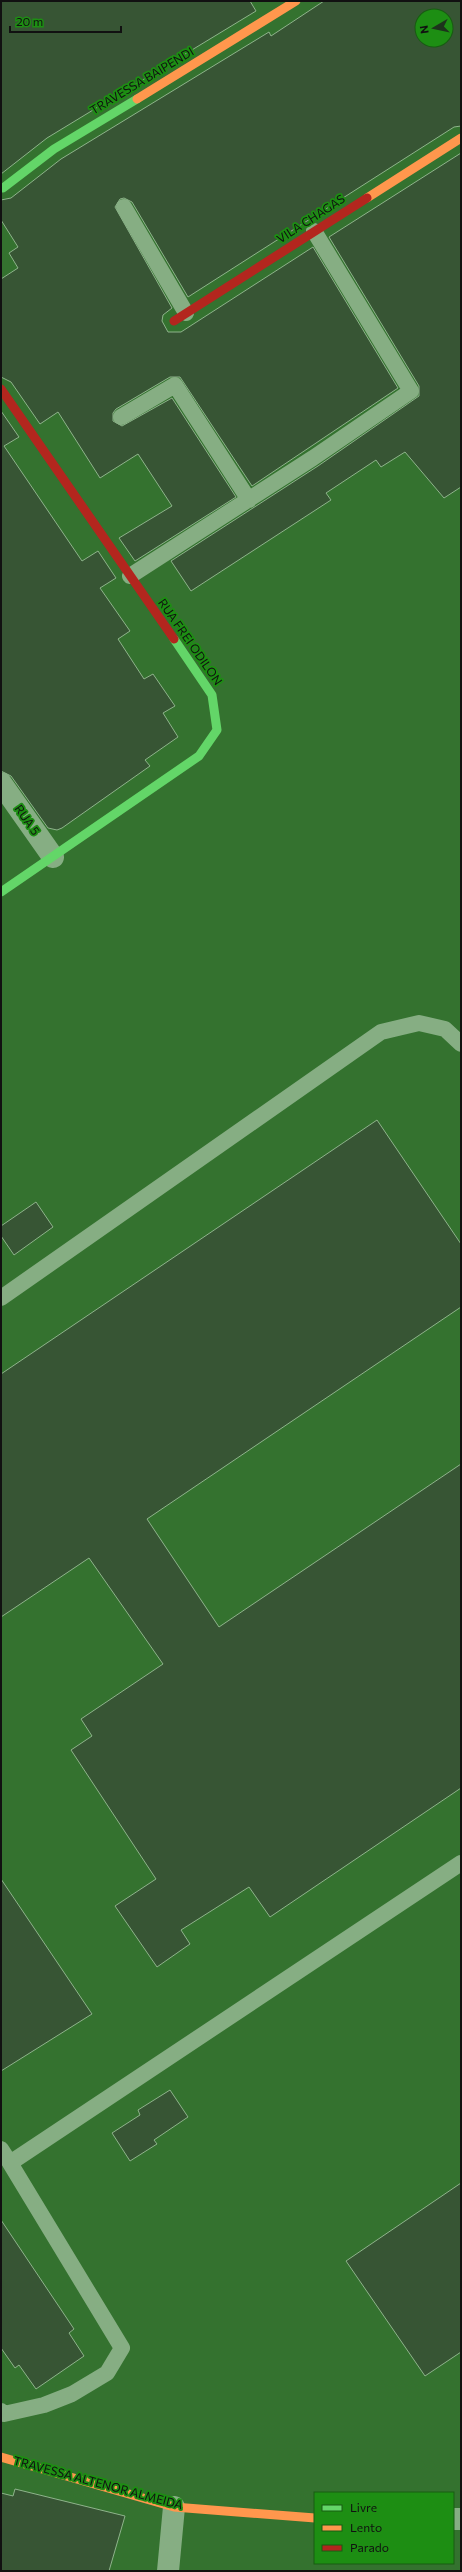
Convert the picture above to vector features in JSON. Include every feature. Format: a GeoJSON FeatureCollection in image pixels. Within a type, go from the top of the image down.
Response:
{"type":"FeatureCollection","features":[{"type":"Feature","properties":{"kind":"street","name":"TRAVESSA BAIPENDI"},"geometry":{"type":"LineString","coordinates":[[3,188],[54,148],[296,1]]}},
{"type":"Feature","properties":{"kind":"street","name":"VILA CHAGAS"},"geometry":{"type":"LineString","coordinates":[[180,317],[461,138]]}},
{"type":"Feature","properties":{"kind":"street","name":"RUA FREI ODILON"},"geometry":{"type":"LineString","coordinates":[[1,389],[212,696],[217,730],[199,756],[1,892]]}},
{"type":"Feature","properties":{"kind":"street","name":"RUA 5"},"geometry":{"type":"LineString","coordinates":[[1,783],[53,856]]}},
{"type":"Feature","properties":{"kind":"street","name":"TRAVESSA ALTENOR ALMEIDA"},"geometry":{"type":"LineString","coordinates":[[1,2457],[174,2506],[314,2518]]}},
{"type":"Feature","properties":{"kind":"street"},"geometry":{"type":"LineString","coordinates":[[168,2571],[174,2506]]}},
{"type":"Feature","properties":{"kind":"lane"},"geometry":{"type":"LineString","coordinates":[[124,207],[180,317]]}},
{"type":"Feature","properties":{"kind":"lane"},"geometry":{"type":"LineString","coordinates":[[130,576],[249,500],[411,390],[314,231]]}},
{"type":"Feature","properties":{"kind":"lane"},"geometry":{"type":"LineString","coordinates":[[121,417],[175,385],[249,500]]}},
{"type":"Feature","properties":{"kind":"lane"},"geometry":{"type":"LineString","coordinates":[[1,1298],[381,1032],[419,1023],[445,1029],[461,1044]]}},
{"type":"Feature","properties":{"kind":"lane"},"geometry":{"type":"LineString","coordinates":[[10,2163],[461,1863]]}},
{"type":"Feature","properties":{"kind":"lane"},"geometry":{"type":"LineString","coordinates":[[1,2149],[122,2348],[107,2373],[72,2394],[44,2405],[4,2414],[1,2411]]}},
{"type":"Feature","properties":{"kind":"building"},"geometry":{"type":"Polygon","coordinates":[[[1,1],[250,1],[256,11],[47,138],[1,174],[1,1]]]}},
{"type":"Feature","properties":{"kind":"building"},"geometry":{"type":"Polygon","coordinates":[[[324,1],[461,1],[461,126],[454,127],[188,297],[132,202],[124,198],[120,199],[115,207],[172,308],[163,315],[162,321],[168,332],[181,332],[313,247],[398,388],[252,486],[180,377],[170,377],[116,409],[113,413],[113,421],[122,426],[172,398],[236,497],[135,561],[119,538],[172,506],[138,454],[100,478],[58,412],[40,424],[11,382],[1,377],[1,279],[18,268],[9,253],[18,247],[1,220],[1,200],[11,198],[61,159],[269,32],[271,36],[324,1]]]}},
{"type":"Feature","properties":{"kind":"building"},"geometry":{"type":"Polygon","coordinates":[[[461,153],[461,487],[444,498],[405,452],[381,467],[376,460],[326,493],[331,500],[191,591],[171,561],[318,466],[419,396],[419,386],[329,237],[461,153]]]}},
{"type":"Feature","properties":{"kind":"building"},"geometry":{"type":"Polygon","coordinates":[[[1,411],[19,437],[4,446],[82,561],[98,551],[116,578],[100,588],[130,631],[118,639],[144,679],[153,674],[175,706],[163,713],[178,737],[145,760],[150,766],[57,830],[48,828],[11,776],[1,771],[1,411]]]}},
{"type":"Feature","properties":{"kind":"building"},"geometry":{"type":"Polygon","coordinates":[[[377,1120],[461,1244],[461,1307],[147,1519],[219,1627],[461,1464],[461,1788],[270,1917],[249,1887],[181,1930],[190,1944],[157,1967],[115,1906],[156,1879],[71,1750],[92,1736],[81,1719],[163,1664],[89,1558],[1,1617],[1,1374],[377,1120]]]}},
{"type":"Feature","properties":{"kind":"building"},"geometry":{"type":"Polygon","coordinates":[[[36,1202],[53,1227],[14,1255],[1,1236],[1,1226],[36,1202]]]}},
{"type":"Feature","properties":{"kind":"building"},"geometry":{"type":"Polygon","coordinates":[[[1,1879],[92,2014],[1,2071],[1,1879]]]}},
{"type":"Feature","properties":{"kind":"building"},"geometry":{"type":"Polygon","coordinates":[[[170,2090],[188,2117],[154,2140],[157,2144],[130,2161],[112,2133],[140,2115],[138,2110],[170,2090]]]}},
{"type":"Feature","properties":{"kind":"building"},"geometry":{"type":"Polygon","coordinates":[[[461,2183],[461,2352],[425,2376],[346,2261],[461,2183]]]}},
{"type":"Feature","properties":{"kind":"building"},"geometry":{"type":"Polygon","coordinates":[[[1,2220],[74,2329],[69,2333],[84,2356],[36,2389],[19,2365],[15,2368],[1,2348],[1,2220]]]}},
{"type":"Feature","properties":{"kind":"building"},"geometry":{"type":"Polygon","coordinates":[[[15,2489],[125,2516],[109,2571],[1,2571],[1,2493],[13,2496],[15,2489]]]}},
{"type":"Feature","properties":{"kind":"traffic: fast"},"geometry":{"type":"LineString","coordinates":[[3,188],[54,149],[137,99]]}},
{"type":"Feature","properties":{"kind":"traffic: fast"},"geometry":{"type":"LineString","coordinates":[[1,892],[199,756],[217,730],[212,695],[174,639]]}},
{"type":"Feature","properties":{"kind":"traffic: slow"},"geometry":{"type":"LineString","coordinates":[[137,99],[296,1]]}},
{"type":"Feature","properties":{"kind":"traffic: slow"},"geometry":{"type":"LineString","coordinates":[[367,198],[461,138]]}},
{"type":"Feature","properties":{"kind":"traffic: slow"},"geometry":{"type":"LineString","coordinates":[[1,2457],[174,2507],[314,2518]]}},
{"type":"Feature","properties":{"kind":"traffic: jam"},"geometry":{"type":"LineString","coordinates":[[174,321],[367,198]]}},
{"type":"Feature","properties":{"kind":"traffic: jam"},"geometry":{"type":"LineString","coordinates":[[1,389],[174,639]]}}]}
